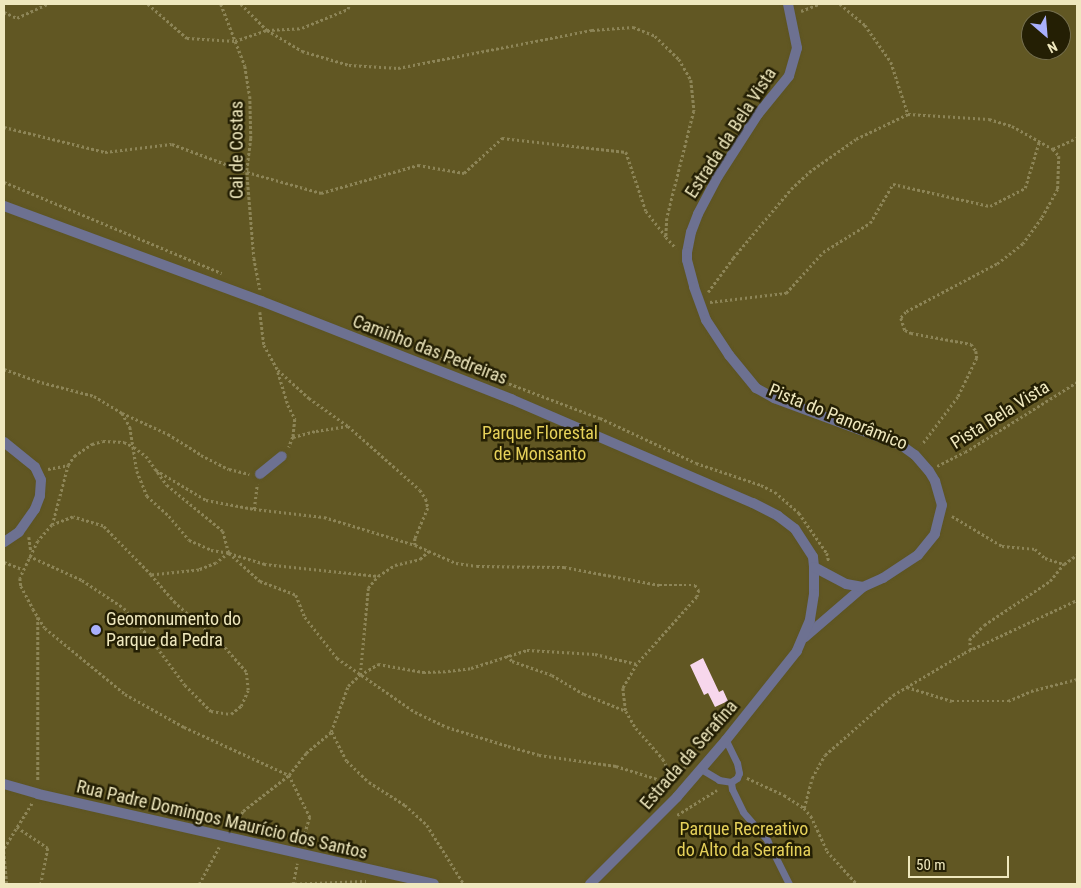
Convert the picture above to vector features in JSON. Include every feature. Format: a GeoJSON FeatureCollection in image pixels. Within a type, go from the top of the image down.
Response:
{"type":"FeatureCollection","features":[{"type":"Feature","properties":{"kind":"street","name":"Estrada da Bela Vista"},"geometry":{"type":"LineString","coordinates":[[789,8],[797,48],[789,76],[758,114],[718,176],[698,214],[691,232],[687,260],[700,303],[706,320],[756,388],[774,398],[840,421],[908,450],[923,462],[934,480],[940,497],[941,510],[935,534],[918,555],[883,578],[863,587],[804,638]]}},
{"type":"Feature","properties":{"kind":"street","name":"Caminho das Pedreiras"},"geometry":{"type":"LineString","coordinates":[[4,206],[261,301],[511,399],[753,503],[778,516],[795,529],[813,556],[814,594],[810,620],[804,638]]}},
{"type":"Feature","properties":{"kind":"street"},"geometry":{"type":"LineString","coordinates":[[4,442],[38,472],[41,480],[40,496],[35,509],[19,532],[4,542]]}},
{"type":"Feature","properties":{"kind":"street"},"geometry":{"type":"LineString","coordinates":[[259,475],[282,456]]}},
{"type":"Feature","properties":{"kind":"street"},"geometry":{"type":"LineString","coordinates":[[814,567],[846,584],[863,587]]}},
{"type":"Feature","properties":{"kind":"street","name":"Estrada da Serafina"},"geometry":{"type":"LineString","coordinates":[[590,884],[701,769],[789,663],[804,638]]}},
{"type":"Feature","properties":{"kind":"street","name":"Rua Padre Domingos Maurício dos Santos"},"geometry":{"type":"LineString","coordinates":[[4,784],[38,794],[299,853],[378,873],[434,884]]}},
{"type":"Feature","properties":{"kind":"lane"},"geometry":{"type":"LineString","coordinates":[[701,769],[719,780],[731,782],[737,778],[739,773],[738,763],[726,740]]}},
{"type":"Feature","properties":{"kind":"lane"},"geometry":{"type":"LineString","coordinates":[[731,782],[732,789],[743,812],[767,840],[789,884]]}},
{"type":"Feature","properties":{"kind":"path"},"geometry":{"type":"LineString","coordinates":[[4,12],[17,18],[47,4]]}},
{"type":"Feature","properties":{"kind":"path"},"geometry":{"type":"LineString","coordinates":[[148,4],[187,38],[235,41],[267,30],[302,28],[348,9],[349,4]]}},
{"type":"Feature","properties":{"kind":"path","name":"Cai de Costas"},"geometry":{"type":"LineString","coordinates":[[221,4],[246,66],[250,96],[251,138],[247,172],[254,258],[261,301],[260,330],[267,351],[278,370]]}},
{"type":"Feature","properties":{"kind":"path"},"geometry":{"type":"LineString","coordinates":[[242,4],[267,30],[302,51],[349,65],[398,68],[592,30],[632,28],[655,36],[679,59],[691,80],[694,111],[668,206],[666,237]]}},
{"type":"Feature","properties":{"kind":"path"},"geometry":{"type":"LineString","coordinates":[[789,8],[819,4]]}},
{"type":"Feature","properties":{"kind":"path"},"geometry":{"type":"LineString","coordinates":[[840,4],[865,25],[890,62],[908,114]]}},
{"type":"Feature","properties":{"kind":"path"},"geometry":{"type":"LineString","coordinates":[[700,303],[732,258],[791,189],[803,178],[856,139],[908,114],[989,119],[1012,126],[1053,149],[1059,156],[1058,189],[1042,218],[1023,244],[997,264],[906,312],[901,318],[905,330],[911,333],[971,344],[976,351],[977,358],[958,397],[921,447]]}},
{"type":"Feature","properties":{"kind":"path"},"geometry":{"type":"LineString","coordinates":[[4,127],[105,152],[172,144],[247,172],[321,193],[418,165],[464,173],[502,138],[626,152],[646,211],[666,237],[681,252]]}},
{"type":"Feature","properties":{"kind":"path"},"geometry":{"type":"LineString","coordinates":[[1053,149],[1077,138]]}},
{"type":"Feature","properties":{"kind":"path"},"geometry":{"type":"LineString","coordinates":[[700,303],[786,293],[823,252],[870,223],[893,184],[990,206],[1026,188],[1040,142]]}},
{"type":"Feature","properties":{"kind":"path"},"geometry":{"type":"LineString","coordinates":[[4,369],[37,381],[94,396],[122,413],[168,434],[201,455],[229,469],[259,475],[254,509]]}},
{"type":"Feature","properties":{"kind":"path"},"geometry":{"type":"LineString","coordinates":[[278,370],[309,398],[348,426],[420,490],[428,508],[426,517],[418,530],[415,545]]}},
{"type":"Feature","properties":{"kind":"path"},"geometry":{"type":"LineString","coordinates":[[278,370],[288,405],[295,419],[293,438],[289,447]]}},
{"type":"Feature","properties":{"kind":"path","name":"Pista Bela Vista"},"geometry":{"type":"LineString","coordinates":[[934,468],[965,452],[1077,382]]}},
{"type":"Feature","properties":{"kind":"path"},"geometry":{"type":"LineString","coordinates":[[122,413],[130,427],[137,471],[148,496],[169,516],[189,540],[211,550],[229,553],[264,564],[378,576]]}},
{"type":"Feature","properties":{"kind":"path"},"geometry":{"type":"LineString","coordinates":[[293,438],[316,430],[348,426]]}},
{"type":"Feature","properties":{"kind":"path"},"geometry":{"type":"LineString","coordinates":[[293,883],[299,853],[310,816],[289,775],[184,727],[125,694],[45,628],[21,586],[22,569],[38,541],[52,525],[68,464],[74,456],[92,444],[113,441],[134,447],[146,456],[154,470],[178,496],[223,531],[229,553],[260,581],[296,595],[306,617],[337,658],[415,712],[464,733],[539,755],[616,766],[670,783]]}},
{"type":"Feature","properties":{"kind":"path"},"geometry":{"type":"LineString","coordinates":[[38,472],[68,464]]}},
{"type":"Feature","properties":{"kind":"path"},"geometry":{"type":"LineString","coordinates":[[154,470],[206,500],[254,509],[324,517],[415,545],[456,563],[477,566],[564,567],[659,585],[695,585],[699,590],[697,597],[637,664],[628,676],[623,688],[626,711],[636,728],[663,759],[668,769],[670,790],[676,797]]}},
{"type":"Feature","properties":{"kind":"path"},"geometry":{"type":"LineString","coordinates":[[941,510],[1002,546],[1010,545],[1035,549],[1045,558],[1064,564]]}},
{"type":"Feature","properties":{"kind":"path"},"geometry":{"type":"LineString","coordinates":[[29,556],[82,580],[124,608],[151,639],[185,686],[211,712],[231,714],[241,706],[248,690],[246,672],[224,647],[175,603],[117,538],[103,526],[73,517],[52,525]]}},
{"type":"Feature","properties":{"kind":"path"},"geometry":{"type":"LineString","coordinates":[[360,675],[368,588],[378,576],[395,565],[420,559],[429,551]]}},
{"type":"Feature","properties":{"kind":"path"},"geometry":{"type":"LineString","coordinates":[[151,575],[199,570],[216,563],[229,553]]}},
{"type":"Feature","properties":{"kind":"path"},"geometry":{"type":"LineString","coordinates":[[971,650],[969,640],[984,625],[1050,581],[1064,564],[1077,555]]}},
{"type":"Feature","properties":{"kind":"path"},"geometry":{"type":"LineString","coordinates":[[4,562],[22,569]]}},
{"type":"Feature","properties":{"kind":"path"},"geometry":{"type":"LineString","coordinates":[[804,808],[812,778],[825,755],[894,695],[971,650],[1077,600]]}},
{"type":"Feature","properties":{"kind":"path"},"geometry":{"type":"LineString","coordinates":[[7,884],[4,849],[38,794],[38,616]]}},
{"type":"Feature","properties":{"kind":"path"},"geometry":{"type":"LineString","coordinates":[[199,884],[212,857],[243,811],[289,775],[306,753],[332,732],[348,686],[360,675],[378,664],[423,672],[448,671],[471,668],[527,650],[595,654],[637,664]]}},
{"type":"Feature","properties":{"kind":"path"},"geometry":{"type":"LineString","coordinates":[[507,655],[512,661],[552,675],[584,694],[626,711]]}},
{"type":"Feature","properties":{"kind":"path"},"geometry":{"type":"LineString","coordinates":[[907,687],[952,701],[1008,701],[1031,691],[1077,678]]}},
{"type":"Feature","properties":{"kind":"path"},"geometry":{"type":"LineString","coordinates":[[332,732],[347,761],[369,782],[405,805],[427,825],[464,884]]}},
{"type":"Feature","properties":{"kind":"path"},"geometry":{"type":"LineString","coordinates":[[670,783],[716,732]]}},
{"type":"Feature","properties":{"kind":"path"},"geometry":{"type":"LineString","coordinates":[[750,780],[784,795],[804,808],[811,816],[827,850],[857,884]]}},
{"type":"Feature","properties":{"kind":"path"},"geometry":{"type":"LineString","coordinates":[[688,808],[731,782]]}},
{"type":"Feature","properties":{"kind":"path"},"geometry":{"type":"LineString","coordinates":[[17,828],[48,848],[41,884]]}},
{"type":"Feature","properties":{"kind":"path"},"geometry":{"type":"LineString","coordinates":[[285,884],[369,881],[378,873]]}},
{"type":"Feature","properties":{"kind":"green space","name":"Parque Florestal de Monsanto"},"geometry":{"type":"Polygon","coordinates":[[[4,4],[1077,4],[1077,884],[4,884],[4,4]]]}},
{"type":"Feature","properties":{"kind":"building"},"geometry":{"type":"Polygon","coordinates":[[[703,658],[719,692],[723,690],[728,701],[715,707],[708,693],[704,695],[690,665],[703,658]]]}},
{"type":"Feature","properties":{"kind":"place","name":"Geomonumento do Parque da Pedra"},"geometry":{"type":"Point","coordinates":[96,630]}},
{"type":"Feature","properties":{"kind":"park label","name":"Parque Recreativo do Alto da Serafina"},"geometry":{"type":"Point","coordinates":[744,840]}}]}
